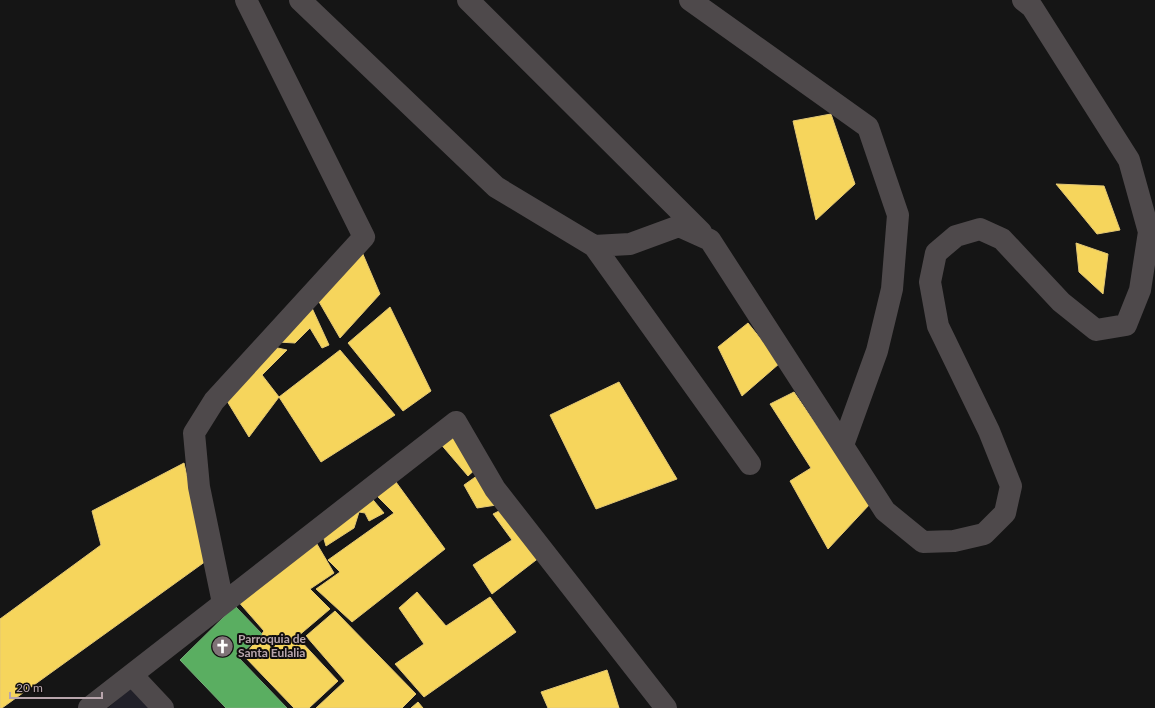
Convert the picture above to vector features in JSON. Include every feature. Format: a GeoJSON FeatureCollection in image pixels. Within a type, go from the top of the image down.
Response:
{"type":"FeatureCollection","features":[{"type":"Feature","properties":{"kind":"street"},"geometry":{"type":"LineString","coordinates":[[223,603],[199,487],[194,433],[214,401],[364,236],[246,0]]}},
{"type":"Feature","properties":{"kind":"street"},"geometry":{"type":"LineString","coordinates":[[300,0],[496,187],[594,246],[750,464]]}},
{"type":"Feature","properties":{"kind":"street"},"geometry":{"type":"LineString","coordinates":[[468,0],[710,240],[885,511],[923,542],[954,541],[984,534],[1004,513],[1011,486],[989,431],[938,326],[930,282],[936,253],[956,236],[980,229],[1002,239],[1061,302],[1096,330],[1126,325],[1140,290],[1149,232],[1130,160],[1032,7],[1023,0]]}},
{"type":"Feature","properties":{"kind":"street"},"geometry":{"type":"LineString","coordinates":[[690,0],[868,126],[898,215],[892,288],[877,351],[843,445]]}},
{"type":"Feature","properties":{"kind":"street"},"geometry":{"type":"LineString","coordinates":[[594,246],[630,244],[679,226],[710,240]]}},
{"type":"Feature","properties":{"kind":"street"},"geometry":{"type":"LineString","coordinates":[[89,708],[456,422],[495,489],[666,708]]}},
{"type":"Feature","properties":{"kind":"street"},"geometry":{"type":"LineString","coordinates":[[132,675],[163,708]]}},
{"type":"Feature","properties":{"kind":"shaded area"},"geometry":{"type":"Polygon","coordinates":[[[130,688],[149,708],[108,708],[130,688]]]}},
{"type":"Feature","properties":{"kind":"building: Viviendas"},"geometry":{"type":"Polygon","coordinates":[[[831,114],[855,184],[816,220],[793,121],[831,114]]]}},
{"type":"Feature","properties":{"kind":"building: Viviendas"},"geometry":{"type":"Polygon","coordinates":[[[1056,184],[1104,186],[1120,230],[1097,234],[1056,184]]]}},
{"type":"Feature","properties":{"kind":"building: Viviendas"},"geometry":{"type":"Polygon","coordinates":[[[1076,243],[1108,254],[1103,294],[1079,272],[1076,243]]]}},
{"type":"Feature","properties":{"kind":"building: Viviendas"},"geometry":{"type":"Polygon","coordinates":[[[362,252],[380,294],[340,338],[318,300],[362,252]]]}},
{"type":"Feature","properties":{"kind":"building: Viviendas"},"geometry":{"type":"Polygon","coordinates":[[[390,307],[431,391],[403,411],[348,343],[390,307]]]}},
{"type":"Feature","properties":{"kind":"building: Viviendas"},"geometry":{"type":"Polygon","coordinates":[[[312,308],[329,345],[322,348],[310,328],[295,343],[278,342],[312,308]]]}},
{"type":"Feature","properties":{"kind":"building: Viviendas"},"geometry":{"type":"Polygon","coordinates":[[[748,323],[780,363],[742,396],[718,347],[748,323]]]}},
{"type":"Feature","properties":{"kind":"building: Viviendas"},"geometry":{"type":"Polygon","coordinates":[[[273,347],[287,350],[262,375],[279,397],[249,437],[227,401],[273,347]]]}},
{"type":"Feature","properties":{"kind":"building: Viviendas"},"geometry":{"type":"Polygon","coordinates":[[[340,350],[395,415],[321,462],[279,397],[340,350]]]}},
{"type":"Feature","properties":{"kind":"building: Viviendas"},"geometry":{"type":"Polygon","coordinates":[[[619,382],[677,479],[596,509],[550,415],[619,382]]]}},
{"type":"Feature","properties":{"kind":"building: Viviendas"},"geometry":{"type":"Polygon","coordinates":[[[794,392],[870,504],[828,549],[790,481],[811,468],[770,404],[794,392]]]}},
{"type":"Feature","properties":{"kind":"building: Viviendas"},"geometry":{"type":"Polygon","coordinates":[[[457,430],[479,466],[468,476],[439,442],[457,430]]]}},
{"type":"Feature","properties":{"kind":"building: Viviendas"},"geometry":{"type":"Polygon","coordinates":[[[184,463],[206,561],[0,708],[0,619],[101,545],[92,511],[184,463]]]}},
{"type":"Feature","properties":{"kind":"building: Viviendas"},"geometry":{"type":"Polygon","coordinates":[[[481,473],[503,504],[477,508],[464,485],[481,473]]]}},
{"type":"Feature","properties":{"kind":"building: Viviendas"},"geometry":{"type":"Polygon","coordinates":[[[393,478],[445,549],[352,622],[316,589],[340,572],[328,560],[394,513],[374,493],[393,478]]]}},
{"type":"Feature","properties":{"kind":"building: Viviendas"},"geometry":{"type":"Polygon","coordinates":[[[369,495],[384,513],[369,521],[365,513],[359,512],[354,528],[326,546],[322,532],[369,495]]]}},
{"type":"Feature","properties":{"kind":"building: Viviendas"},"geometry":{"type":"Polygon","coordinates":[[[505,508],[540,557],[492,594],[473,565],[512,540],[493,514],[505,508]]]}},
{"type":"Feature","properties":{"kind":"building: Viviendas"},"geometry":{"type":"Polygon","coordinates":[[[314,539],[334,573],[310,589],[330,609],[297,637],[338,681],[309,708],[294,708],[244,656],[264,631],[236,599],[314,539]]]}},
{"type":"Feature","properties":{"kind":"building: Viviendas"},"geometry":{"type":"Polygon","coordinates":[[[417,592],[446,626],[490,597],[516,632],[424,697],[395,664],[424,644],[399,608],[417,592]]]}},
{"type":"Feature","properties":{"kind":"building: Viviendas"},"geometry":{"type":"Polygon","coordinates":[[[335,611],[416,694],[402,708],[316,708],[345,681],[306,636],[335,611]]]}},
{"type":"Feature","properties":{"kind":"building: Viviendas"},"geometry":{"type":"Polygon","coordinates":[[[607,670],[619,708],[548,708],[541,692],[607,670]]]}},
{"type":"Feature","properties":{"kind":"building: Viviendas"},"geometry":{"type":"Polygon","coordinates":[[[418,702],[423,708],[411,708],[418,702]]]}},
{"type":"Feature","properties":{"kind":"building: Público","name":"Parroquia de Santa Eulalia"},"geometry":{"type":"Polygon","coordinates":[[[235,606],[262,634],[238,657],[287,708],[226,708],[180,660],[235,606]]]}},
{"type":"Feature","properties":{"kind":"place","name":"Parroquia de Santa Eulalia"},"geometry":{"type":"Point","coordinates":[222,646]}}]}
